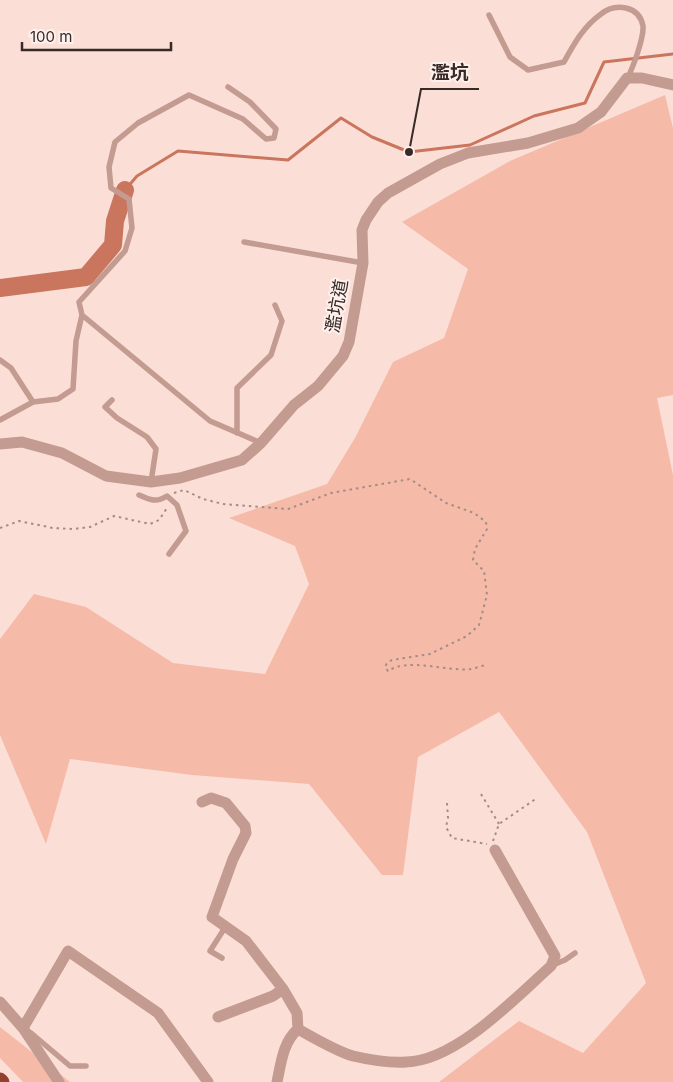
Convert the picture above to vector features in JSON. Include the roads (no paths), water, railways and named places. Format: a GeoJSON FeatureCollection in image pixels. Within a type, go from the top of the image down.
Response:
{"type":"FeatureCollection","features":[{"type":"Feature","properties":{"kind":"street"},"geometry":{"type":"LineString","coordinates":[[628,78],[642,78],[673,85]]}},
{"type":"Feature","properties":{"kind":"street","name":"濫坑道"},"geometry":{"type":"LineString","coordinates":[[2,441],[22,442],[62,453],[106,476],[151,482],[180,478],[242,460],[261,444],[294,406],[318,386],[343,356],[349,342],[363,263],[362,230],[378,202],[388,193],[440,164],[468,153],[528,143],[578,128],[601,112],[628,78]]}},
{"type":"Feature","properties":{"kind":"street"},"geometry":{"type":"LineString","coordinates":[[202,802],[211,798],[226,803],[245,826],[246,833],[233,860],[212,917],[246,941],[283,989],[297,1013],[298,1029]]}},
{"type":"Feature","properties":{"kind":"street"},"geometry":{"type":"LineString","coordinates":[[298,1029],[351,1055],[378,1061],[408,1062],[441,1054],[477,1032],[551,966],[555,956],[495,850]]}},
{"type":"Feature","properties":{"kind":"street"},"geometry":{"type":"LineString","coordinates":[[23,1028],[68,951],[158,1013],[208,1082]]}},
{"type":"Feature","properties":{"kind":"street"},"geometry":{"type":"LineString","coordinates":[[218,1017],[273,996],[283,989]]}},
{"type":"Feature","properties":{"kind":"street"},"geometry":{"type":"LineString","coordinates":[[0,1002],[23,1028],[58,1082]]}},
{"type":"Feature","properties":{"kind":"street"},"geometry":{"type":"LineString","coordinates":[[277,1082],[290,1036],[298,1029]]}},
{"type":"Feature","properties":{"kind":"lane"},"geometry":{"type":"LineString","coordinates":[[489,15],[510,57],[528,70],[564,62],[579,35],[600,14],[616,7],[629,8],[639,17],[643,28],[634,65],[628,78]]}},
{"type":"Feature","properties":{"kind":"lane"},"geometry":{"type":"LineString","coordinates":[[0,420],[33,402],[58,399],[73,389],[76,341],[82,315],[79,302],[125,251],[132,228],[129,199],[111,188],[109,167],[115,142],[138,123],[189,95],[243,119],[266,139],[274,138],[276,129],[250,102],[228,86]]}},
{"type":"Feature","properties":{"kind":"lane"},"geometry":{"type":"LineString","coordinates":[[244,242],[363,263]]}},
{"type":"Feature","properties":{"kind":"lane"},"geometry":{"type":"LineString","coordinates":[[237,432],[237,388],[271,355],[282,320],[275,305]]}},
{"type":"Feature","properties":{"kind":"lane"},"geometry":{"type":"LineString","coordinates":[[82,315],[210,421],[261,444]]}},
{"type":"Feature","properties":{"kind":"lane"},"geometry":{"type":"LineString","coordinates":[[0,360],[11,368],[33,402]]}},
{"type":"Feature","properties":{"kind":"lane"},"geometry":{"type":"LineString","coordinates":[[112,400],[105,407],[117,418],[147,436],[156,450],[151,482]]}},
{"type":"Feature","properties":{"kind":"lane"},"geometry":{"type":"LineString","coordinates":[[139,495],[153,501],[167,496],[177,505],[186,531],[169,554]]}},
{"type":"Feature","properties":{"kind":"lane"},"geometry":{"type":"LineString","coordinates":[[222,958],[210,951],[226,926]]}},
{"type":"Feature","properties":{"kind":"lane"},"geometry":{"type":"LineString","coordinates":[[551,966],[575,953]]}},
{"type":"Feature","properties":{"kind":"lane"},"geometry":{"type":"LineString","coordinates":[[23,1028],[70,1066],[86,1066]]}},
{"type":"Feature","properties":{"kind":"waterway"},"geometry":{"type":"LineString","coordinates":[[125,190],[137,176],[178,151],[288,160],[341,118],[372,137],[409,152],[470,145],[534,116],[585,103],[604,62],[673,54]]}},
{"type":"Feature","properties":{"kind":"waterway"},"geometry":{"type":"LineString","coordinates":[[0,288],[86,277],[113,245],[115,221],[125,190]]}},
{"type":"Feature","properties":{"kind":"place","name":"濫坑"},"geometry":{"type":"Point","coordinates":[409,152]}}]}
